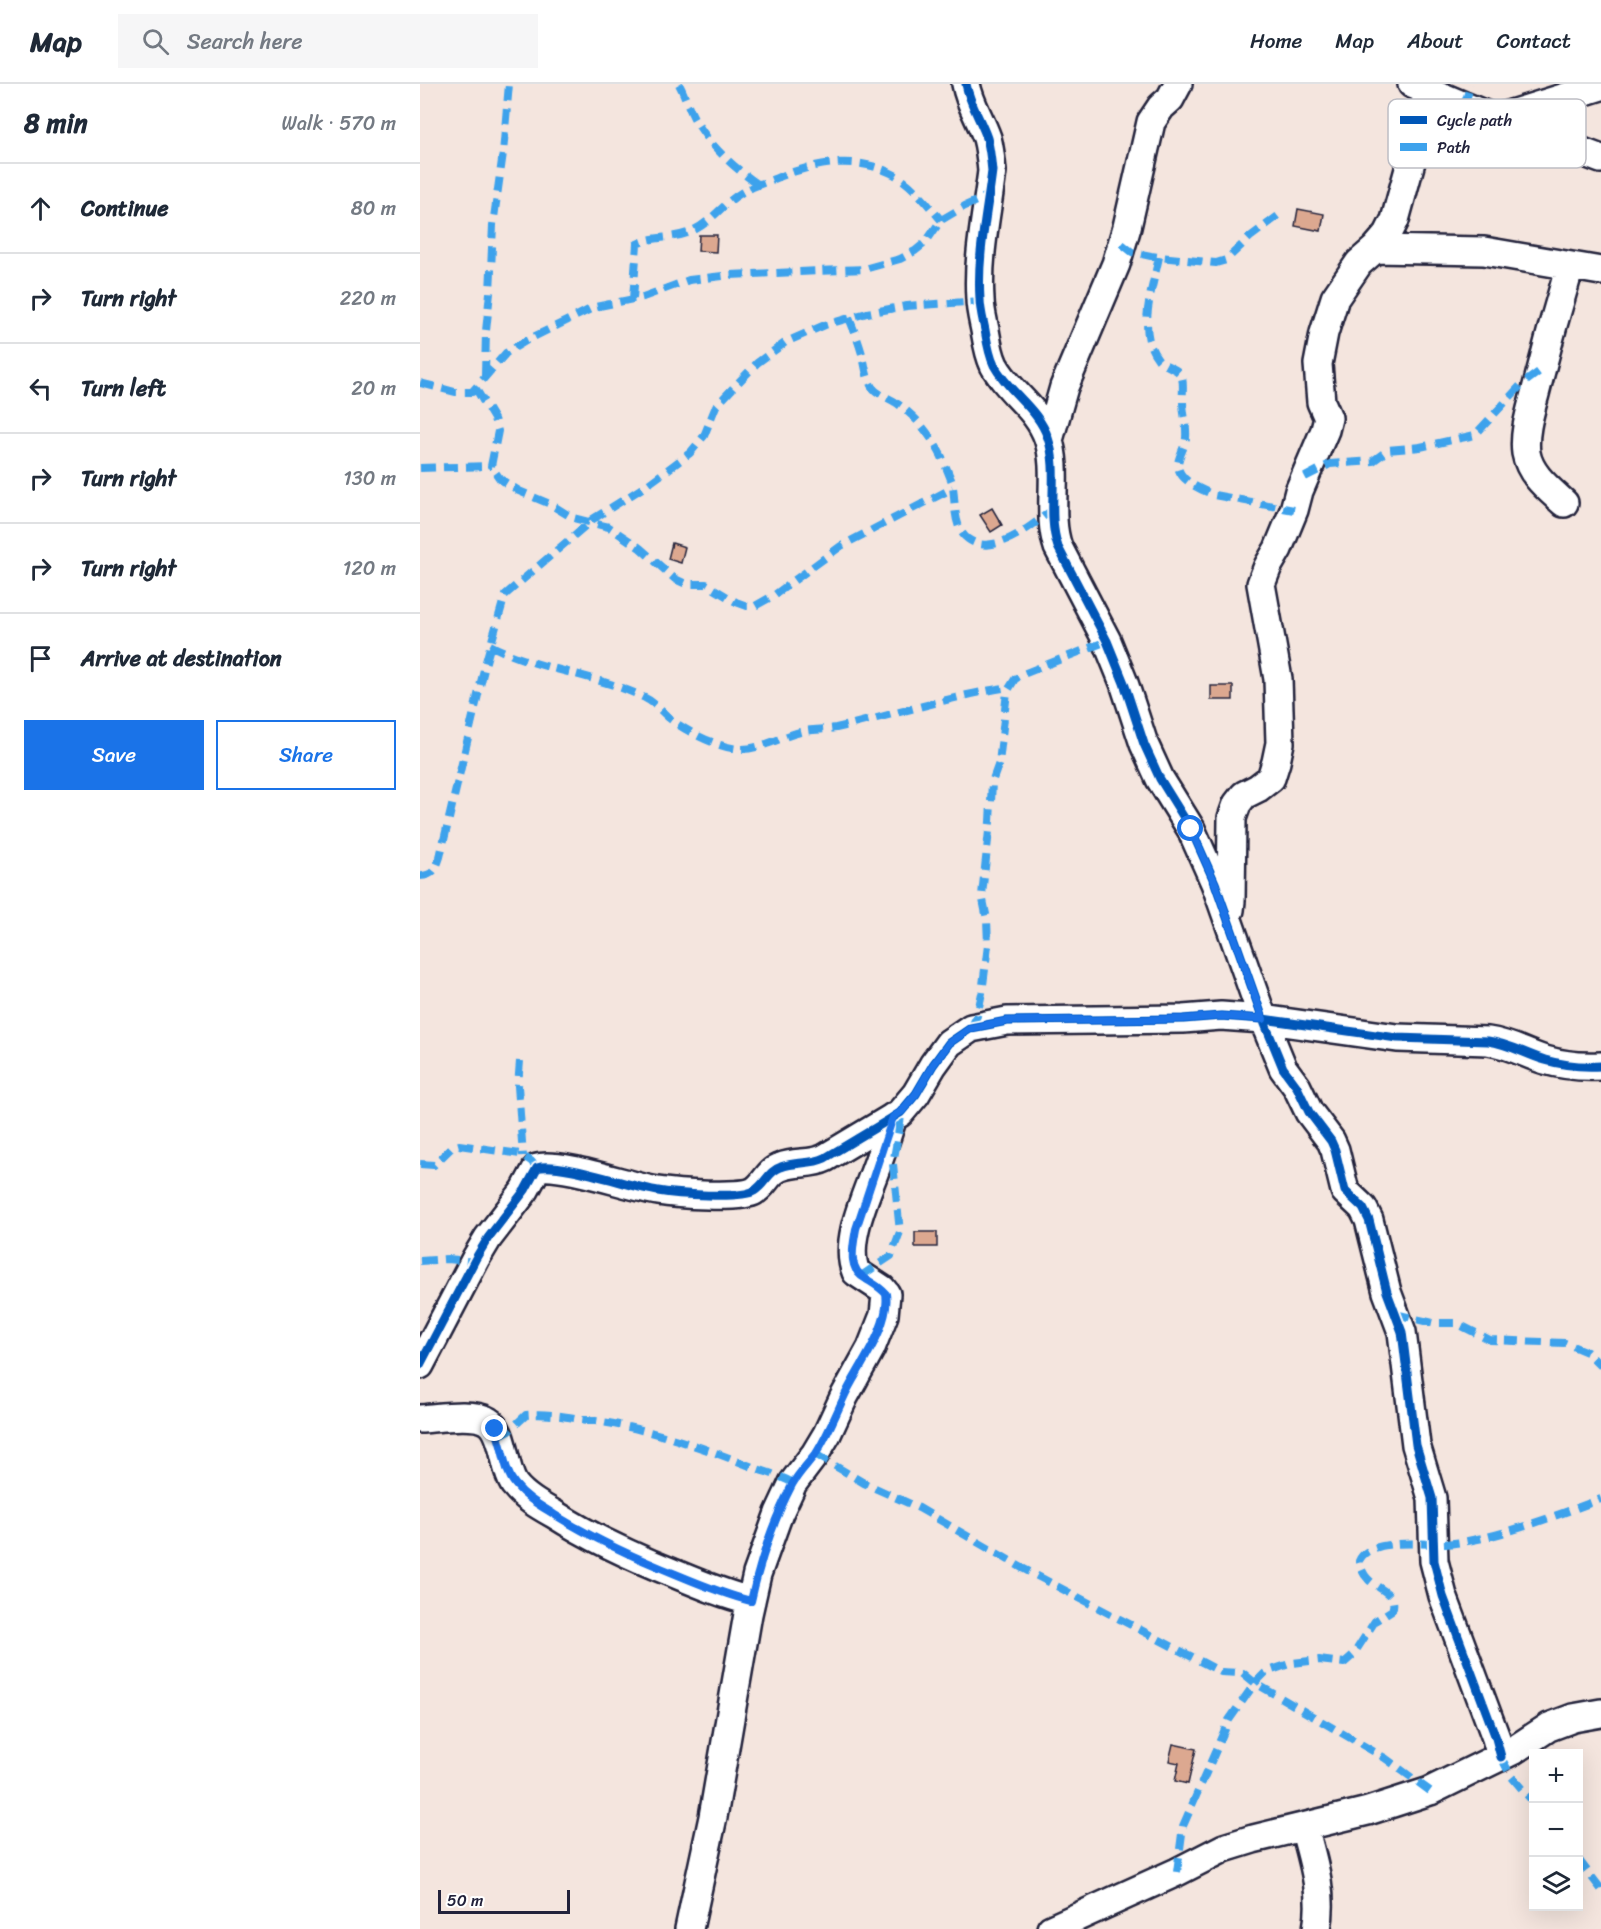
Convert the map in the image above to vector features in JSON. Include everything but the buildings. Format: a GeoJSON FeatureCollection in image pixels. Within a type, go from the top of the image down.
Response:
{"type":"FeatureCollection","features":[{"type":"Feature","properties":{"kind":"street"},"geometry":{"type":"LineString","coordinates":[[966,84],[970,102],[986,134],[991,156],[992,171],[980,301],[993,363],[1011,391],[1024,401],[1044,427],[1053,463],[1053,531],[1058,547],[1107,641],[1128,693],[1144,744],[1160,779],[1191,829],[1215,883],[1263,1019],[1283,1068],[1297,1087],[1309,1112],[1331,1141],[1345,1191],[1363,1208],[1369,1220],[1387,1292],[1402,1332],[1416,1445],[1432,1498],[1434,1561],[1443,1596],[1501,1757]]}},
{"type":"Feature","properties":{"kind":"street"},"geometry":{"type":"LineString","coordinates":[[1049,441],[1064,387],[1116,264],[1127,227],[1151,122],[1161,107],[1170,99],[1178,84]]}},
{"type":"Feature","properties":{"kind":"street"},"geometry":{"type":"LineString","coordinates":[[1559,99],[1601,86]]}},
{"type":"Feature","properties":{"kind":"street"},"geometry":{"type":"LineString","coordinates":[[1420,88],[1447,99]]}},
{"type":"Feature","properties":{"kind":"street"},"geometry":{"type":"LineString","coordinates":[[1586,153],[1601,159]]}},
{"type":"Feature","properties":{"kind":"street"},"geometry":{"type":"LineString","coordinates":[[1228,918],[1232,901],[1232,818],[1237,804],[1244,795],[1271,778],[1280,742],[1278,679],[1274,647],[1262,596],[1262,578],[1278,549],[1325,430],[1328,418],[1322,402],[1318,364],[1319,351],[1335,298],[1359,263],[1388,234],[1395,220],[1409,168]]}},
{"type":"Feature","properties":{"kind":"street"},"geometry":{"type":"LineString","coordinates":[[1375,249],[1484,251],[1601,271]]}},
{"type":"Feature","properties":{"kind":"street"},"geometry":{"type":"LineString","coordinates":[[1564,503],[1535,476],[1526,454],[1526,436],[1547,341],[1570,266]]}},
{"type":"Feature","properties":{"kind":"street"},"geometry":{"type":"LineString","coordinates":[[420,1365],[476,1258],[488,1238],[525,1190],[537,1168],[546,1167],[578,1172],[657,1191],[746,1194],[753,1192],[772,1171],[781,1166],[816,1163],[902,1111],[916,1094],[949,1043],[971,1028],[1007,1021],[1183,1019],[1221,1016],[1263,1019],[1397,1038],[1488,1041],[1502,1043],[1545,1060],[1590,1067],[1601,1066]]}},
{"type":"Feature","properties":{"kind":"street"},"geometry":{"type":"LineString","coordinates":[[689,1929],[713,1817],[751,1601],[761,1563],[779,1513],[793,1483],[827,1434],[848,1389],[871,1348],[884,1315],[886,1294],[856,1272],[853,1247],[863,1203],[893,1117]]}},
{"type":"Feature","properties":{"kind":"street"},"geometry":{"type":"LineString","coordinates":[[420,1419],[473,1417],[488,1421],[500,1440],[507,1468],[514,1484],[527,1497],[619,1551],[701,1585],[751,1601]]}},
{"type":"Feature","properties":{"kind":"street"},"geometry":{"type":"LineString","coordinates":[[1051,1929],[1177,1872],[1224,1848],[1430,1791],[1501,1757],[1549,1726],[1573,1718],[1601,1713]]}},
{"type":"Feature","properties":{"kind":"street"},"geometry":{"type":"LineString","coordinates":[[1304,1827],[1317,1881],[1319,1902],[1317,1929]]}},
{"type":"Feature","properties":{"kind":"marked path"},"geometry":{"type":"LineString","coordinates":[[485,376],[493,225],[503,153],[509,84]]}},
{"type":"Feature","properties":{"kind":"marked path"},"geometry":{"type":"LineString","coordinates":[[679,84],[694,118],[707,138],[731,163],[759,185]]}},
{"type":"Feature","properties":{"kind":"marked path"},"geometry":{"type":"LineString","coordinates":[[1466,99],[1471,84]]}},
{"type":"Feature","properties":{"kind":"marked path"},"geometry":{"type":"LineString","coordinates":[[633,299],[637,244],[694,230],[707,222],[735,197],[746,191],[808,168],[852,163],[881,169],[908,184],[941,220]]}},
{"type":"Feature","properties":{"kind":"marked path"},"geometry":{"type":"LineString","coordinates":[[420,383],[455,392],[472,392],[506,353],[527,340],[595,307],[643,297],[689,280],[730,275],[864,269],[900,259],[926,242],[941,220],[989,195]]}},
{"type":"Feature","properties":{"kind":"marked path"},"geometry":{"type":"LineString","coordinates":[[1122,244],[1132,252],[1151,256],[1216,263],[1226,260],[1250,237],[1278,216]]}},
{"type":"Feature","properties":{"kind":"marked path"},"geometry":{"type":"LineString","coordinates":[[1159,257],[1148,309],[1148,336],[1151,348],[1158,359],[1178,372],[1182,378],[1186,433],[1178,464],[1179,470],[1191,484],[1214,495],[1294,510]]}},
{"type":"Feature","properties":{"kind":"marked path"},"geometry":{"type":"LineString","coordinates":[[420,876],[428,875],[433,871],[440,857],[485,665],[505,595],[593,519],[647,485],[690,453],[704,436],[716,406],[757,363],[786,342],[825,325],[867,313],[907,306],[980,301]]}},
{"type":"Feature","properties":{"kind":"marked path"},"geometry":{"type":"LineString","coordinates":[[849,318],[872,387],[879,394],[903,407],[916,419],[942,457],[952,482],[959,528],[968,539],[978,544],[989,545],[1001,542],[1024,531],[1053,509]]}},
{"type":"Feature","properties":{"kind":"marked path"},"geometry":{"type":"LineString","coordinates":[[1305,477],[1330,464],[1373,461],[1388,450],[1420,447],[1475,435],[1521,385],[1540,371]]}},
{"type":"Feature","properties":{"kind":"marked path"},"geometry":{"type":"LineString","coordinates":[[476,389],[494,419],[498,431],[491,466],[500,479],[573,518],[609,527],[640,548],[675,579],[686,584],[706,584],[747,606],[755,606],[773,596],[841,546],[953,488]]}},
{"type":"Feature","properties":{"kind":"marked path"},"geometry":{"type":"LineString","coordinates":[[420,468],[491,466]]}},
{"type":"Feature","properties":{"kind":"marked path"},"geometry":{"type":"LineString","coordinates":[[971,1028],[977,1016],[982,993],[988,945],[987,919],[982,895],[992,782],[999,763],[1007,692],[1015,679],[1023,674],[1107,641]]}},
{"type":"Feature","properties":{"kind":"marked path"},"geometry":{"type":"LineString","coordinates":[[490,645],[528,661],[626,690],[648,700],[669,718],[693,733],[722,746],[739,749],[762,745],[800,732],[836,728],[966,695],[1009,687]]}},
{"type":"Feature","properties":{"kind":"marked path"},"geometry":{"type":"LineString","coordinates":[[520,1061],[518,1086],[523,1156]]}},
{"type":"Feature","properties":{"kind":"marked path"},"geometry":{"type":"LineString","coordinates":[[861,1276],[891,1256],[900,1232],[893,1164],[902,1111]]}},
{"type":"Feature","properties":{"kind":"marked path"},"geometry":{"type":"LineString","coordinates":[[420,1164],[434,1165],[452,1147],[459,1145],[520,1154],[537,1168]]}},
{"type":"Feature","properties":{"kind":"marked path"},"geometry":{"type":"LineString","coordinates":[[420,1261],[448,1259],[475,1262]]}},
{"type":"Feature","properties":{"kind":"marked path"},"geometry":{"type":"LineString","coordinates":[[1395,1314],[1433,1323],[1456,1323],[1490,1340],[1565,1343],[1587,1352],[1601,1366]]}},
{"type":"Feature","properties":{"kind":"marked path"},"geometry":{"type":"LineString","coordinates":[[498,1436],[510,1430],[526,1415],[554,1415],[603,1422],[688,1443],[793,1483]]}},
{"type":"Feature","properties":{"kind":"marked path"},"geometry":{"type":"LineString","coordinates":[[815,1454],[864,1483],[919,1508],[1024,1569],[1221,1672],[1243,1673],[1255,1683],[1385,1758],[1430,1791]]}},
{"type":"Feature","properties":{"kind":"marked path"},"geometry":{"type":"LineString","coordinates":[[1177,1872],[1183,1826],[1229,1720],[1255,1683],[1266,1672],[1292,1663],[1319,1660],[1344,1663],[1353,1655],[1375,1621],[1392,1610],[1393,1604],[1390,1596],[1372,1583],[1362,1571],[1359,1561],[1365,1553],[1385,1545],[1445,1544],[1484,1538],[1601,1499]]}},
{"type":"Feature","properties":{"kind":"marked path"},"geometry":{"type":"LineString","coordinates":[[1501,1757],[1511,1776],[1529,1797]]}},
{"type":"Feature","properties":{"kind":"marked path"},"geometry":{"type":"LineString","coordinates":[[1583,1866],[1601,1889]]}},
{"type":"Feature","properties":{"kind":"cycle path"},"geometry":{"type":"LineString","coordinates":[[966,84],[987,138],[992,171],[979,283],[981,311],[991,357],[1000,375],[1037,418],[1048,438],[1053,465],[1053,520],[1058,547],[1107,641],[1124,683],[1144,744],[1160,779],[1191,829],[1215,883],[1263,1019],[1283,1068],[1297,1087],[1309,1112],[1331,1141],[1345,1191],[1363,1208],[1369,1220],[1387,1292],[1402,1332],[1416,1445],[1432,1498],[1434,1561],[1443,1596],[1501,1757]]}},
{"type":"Feature","properties":{"kind":"cycle path"},"geometry":{"type":"LineString","coordinates":[[420,1365],[476,1258],[488,1238],[525,1190],[537,1168],[578,1171],[666,1192],[736,1195],[754,1191],[777,1169],[786,1165],[814,1162],[825,1158],[900,1113],[916,1094],[949,1043],[971,1028],[1007,1021],[1183,1019],[1221,1016],[1263,1019],[1397,1038],[1488,1041],[1503,1044],[1552,1062],[1601,1066]]}},
{"type":"Feature","properties":{"kind":"route"},"geometry":{"type":"LineString","coordinates":[[495,1429],[514,1484],[527,1497],[619,1551],[701,1585],[751,1601],[764,1552],[779,1513],[793,1483],[827,1434],[851,1382],[871,1348],[884,1315],[886,1294],[875,1284],[862,1278],[854,1267],[853,1247],[856,1229],[893,1117],[902,1111],[916,1094],[949,1043],[971,1028],[1007,1021],[1183,1019],[1221,1016],[1263,1019],[1215,883],[1191,829]]}}]}
